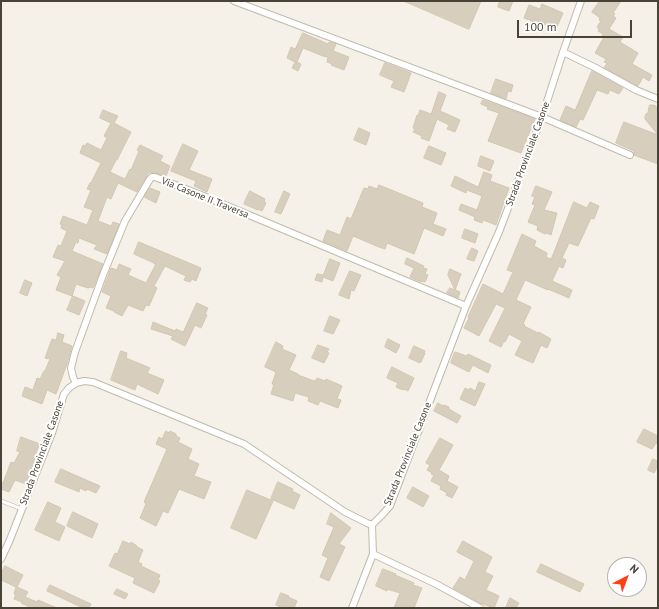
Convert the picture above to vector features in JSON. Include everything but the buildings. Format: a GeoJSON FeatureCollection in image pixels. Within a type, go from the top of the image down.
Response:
{"type":"FeatureCollection","features":[{"type":"Feature","properties":{"kind":"street"},"geometry":{"type":"LineString","coordinates":[[234,1],[542,117],[630,155]]}},
{"type":"Feature","properties":{"kind":"street","name":"Strada Provinciale Casone"},"geometry":{"type":"LineString","coordinates":[[372,525],[390,506],[466,306],[499,232],[542,117],[581,1]]}},
{"type":"Feature","properties":{"kind":"street"},"geometry":{"type":"LineString","coordinates":[[563,52],[636,90],[658,99]]}},
{"type":"Feature","properties":{"kind":"street","name":"Via Casone II Traversa"},"geometry":{"type":"LineString","coordinates":[[76,383],[72,377],[71,368],[75,352],[103,275],[125,221],[152,177],[213,200],[466,306]]}},
{"type":"Feature","properties":{"kind":"street"},"geometry":{"type":"LineString","coordinates":[[76,383],[84,381],[93,382],[244,444],[345,512],[372,525],[374,554],[352,608]]}},
{"type":"Feature","properties":{"kind":"street","name":"Strada Provinciale Casone"},"geometry":{"type":"LineString","coordinates":[[1,559],[52,433],[64,394],[76,383]]}},
{"type":"Feature","properties":{"kind":"street"},"geometry":{"type":"LineString","coordinates":[[374,554],[436,584],[480,608]]}},
{"type":"Feature","properties":{"kind":"lane"},"geometry":{"type":"LineString","coordinates":[[1,501],[22,509]]}}]}
